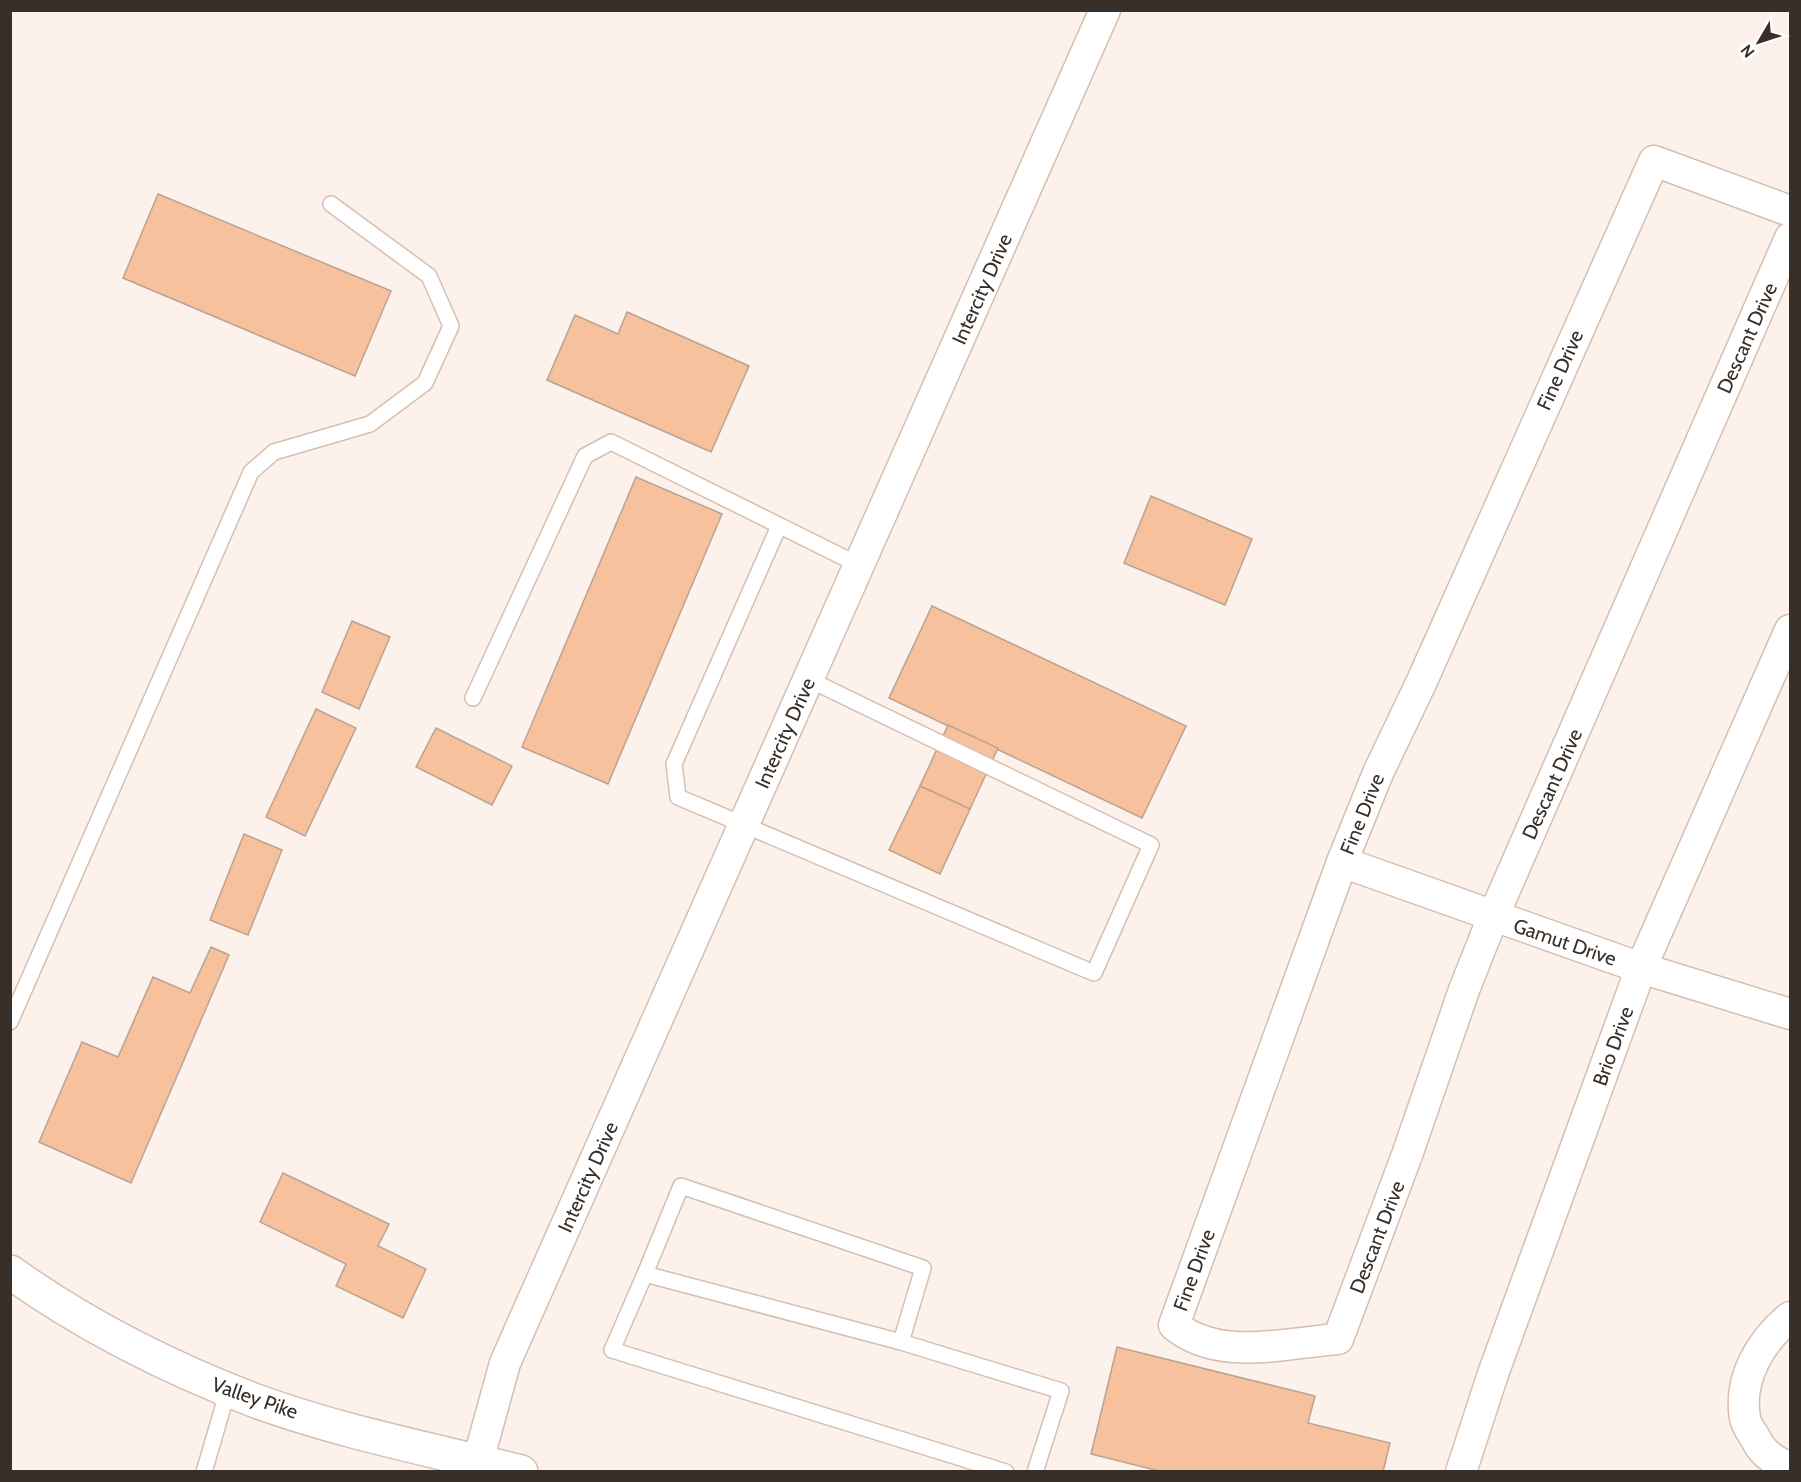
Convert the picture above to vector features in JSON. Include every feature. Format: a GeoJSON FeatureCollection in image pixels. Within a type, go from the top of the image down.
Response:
{"type":"FeatureCollection","features":[{"type":"Feature","properties":{"kind":"street","name":"Intercity Drive"},"geometry":{"type":"LineString","coordinates":[[478,1461],[505,1363],[1105,10]]}},
{"type":"Feature","properties":{"kind":"street","name":"Fine Drive"},"geometry":{"type":"LineString","coordinates":[[1338,1339],[1226,1348],[1204,1344],[1174,1325],[1342,862],[1378,773],[1422,681],[1486,532],[1654,161],[1791,211]]}},
{"type":"Feature","properties":{"kind":"street","name":"Descant Drive"},"geometry":{"type":"LineString","coordinates":[[1338,1339],[1407,1155],[1464,990],[1493,917],[1791,238]]}},
{"type":"Feature","properties":{"kind":"street","name":"Brio Drive"},"geometry":{"type":"LineString","coordinates":[[1461,1472],[1493,1374],[1641,968],[1791,630]]}},
{"type":"Feature","properties":{"kind":"street","name":"Gamut Drive"},"geometry":{"type":"LineString","coordinates":[[1342,862],[1641,968],[1791,1014]]}},
{"type":"Feature","properties":{"kind":"street","name":"Valley Pike"},"geometry":{"type":"LineString","coordinates":[[10,1272],[43,1295],[105,1332],[190,1374],[228,1389],[329,1423],[521,1472]]}},
{"type":"Feature","properties":{"kind":"street"},"geometry":{"type":"LineString","coordinates":[[1785,1468],[1761,1449],[1745,1419],[1745,1392],[1752,1364],[1763,1344],[1791,1317]]}},
{"type":"Feature","properties":{"kind":"lane"},"geometry":{"type":"LineString","coordinates":[[10,1023],[251,472],[274,452],[370,424],[380,417],[425,383],[451,326],[429,276],[331,204]]}},
{"type":"Feature","properties":{"kind":"lane"},"geometry":{"type":"LineString","coordinates":[[472,698],[585,456],[611,442],[859,565]]}},
{"type":"Feature","properties":{"kind":"lane"},"geometry":{"type":"LineString","coordinates":[[779,526],[674,764],[678,797],[743,827],[1094,973],[1151,845],[808,679]]}},
{"type":"Feature","properties":{"kind":"lane"},"geometry":{"type":"LineString","coordinates":[[901,1342],[923,1268],[681,1186],[612,1350],[1006,1472]]}},
{"type":"Feature","properties":{"kind":"lane"},"geometry":{"type":"LineString","coordinates":[[645,1274],[901,1342],[1061,1391],[1035,1472]]}},
{"type":"Feature","properties":{"kind":"lane"},"geometry":{"type":"LineString","coordinates":[[204,1472],[228,1389]]}},
{"type":"Feature","properties":{"kind":"building"},"geometry":{"type":"Polygon","coordinates":[[[158,194],[391,291],[355,376],[123,278],[158,194]]]}},
{"type":"Feature","properties":{"kind":"building"},"geometry":{"type":"Polygon","coordinates":[[[627,312],[749,366],[711,452],[547,380],[575,315],[618,334],[627,312]]]}},
{"type":"Feature","properties":{"kind":"building"},"geometry":{"type":"Polygon","coordinates":[[[636,477],[722,514],[608,784],[522,747],[636,477]]]}},
{"type":"Feature","properties":{"kind":"building"},"geometry":{"type":"Polygon","coordinates":[[[1151,496],[1252,539],[1225,605],[1124,563],[1151,496]]]}},
{"type":"Feature","properties":{"kind":"building"},"geometry":{"type":"Polygon","coordinates":[[[932,606],[1186,726],[1142,818],[889,698],[932,606]]]}},
{"type":"Feature","properties":{"kind":"building"},"geometry":{"type":"Polygon","coordinates":[[[352,621],[390,637],[359,709],[322,692],[352,621]]]}},
{"type":"Feature","properties":{"kind":"building"},"geometry":{"type":"Polygon","coordinates":[[[316,709],[356,728],[305,836],[266,817],[316,709]]]}},
{"type":"Feature","properties":{"kind":"building"},"geometry":{"type":"Polygon","coordinates":[[[948,725],[998,748],[970,809],[920,786],[948,725]]]}},
{"type":"Feature","properties":{"kind":"building"},"geometry":{"type":"Polygon","coordinates":[[[436,728],[512,766],[492,805],[416,767],[436,728]]]}},
{"type":"Feature","properties":{"kind":"building"},"geometry":{"type":"Polygon","coordinates":[[[920,786],[970,809],[940,874],[889,850],[920,786]]]}},
{"type":"Feature","properties":{"kind":"building"},"geometry":{"type":"Polygon","coordinates":[[[244,834],[282,850],[248,935],[210,920],[244,834]]]}},
{"type":"Feature","properties":{"kind":"building"},"geometry":{"type":"Polygon","coordinates":[[[211,947],[229,955],[131,1183],[39,1142],[82,1042],[118,1057],[153,977],[190,993],[211,947]]]}},
{"type":"Feature","properties":{"kind":"building"},"geometry":{"type":"Polygon","coordinates":[[[283,1173],[389,1224],[378,1246],[426,1269],[403,1318],[336,1286],[346,1264],[260,1222],[283,1173]]]}},
{"type":"Feature","properties":{"kind":"building"},"geometry":{"type":"Polygon","coordinates":[[[1117,1347],[1315,1396],[1308,1423],[1390,1443],[1383,1472],[1163,1472],[1091,1454],[1117,1347]]]}}]}
